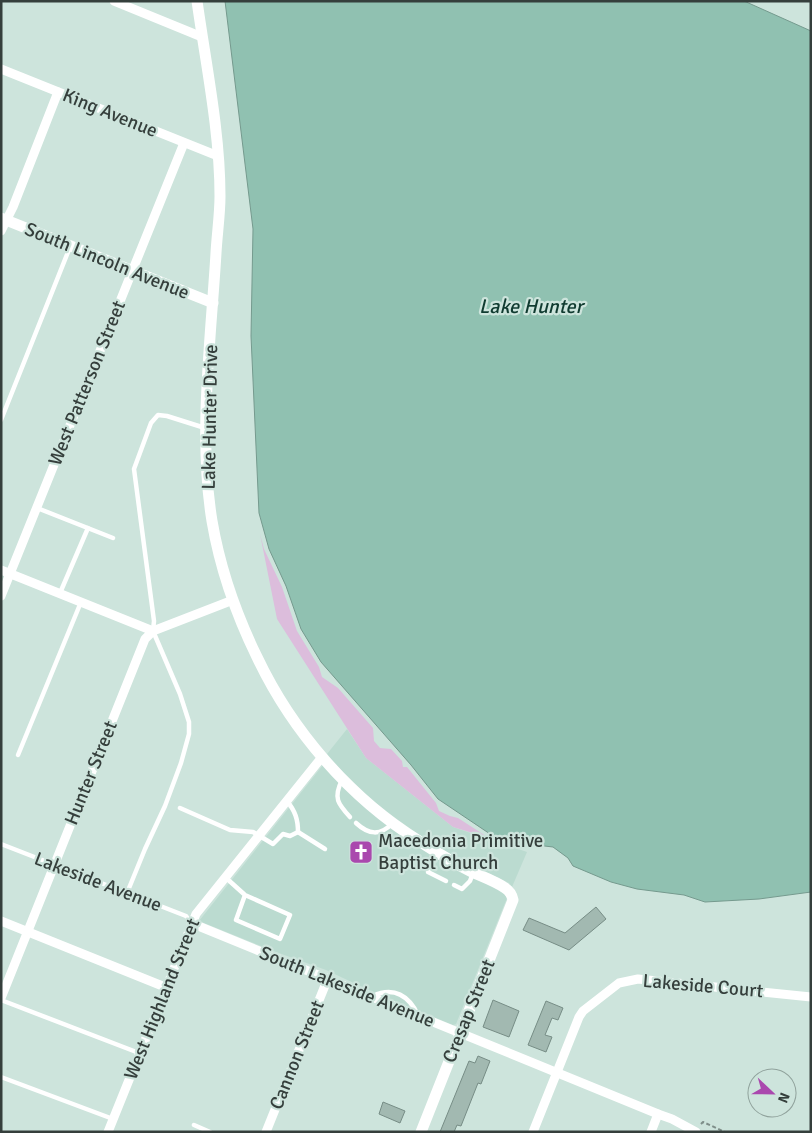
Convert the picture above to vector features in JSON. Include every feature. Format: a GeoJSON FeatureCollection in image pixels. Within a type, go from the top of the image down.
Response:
{"type":"FeatureCollection","features":[{"type":"Feature","properties":{"kind":"street"},"geometry":{"type":"LineString","coordinates":[[114,1],[202,37]]}},
{"type":"Feature","properties":{"kind":"street","name":"Lake Hunter Drive"},"geometry":{"type":"LineString","coordinates":[[197,1],[218,156],[220,198],[206,428],[207,474],[217,547],[233,600],[258,660],[282,703],[322,757],[369,804],[393,823],[435,851],[508,890]]}},
{"type":"Feature","properties":{"kind":"street","name":"King Avenue"},"geometry":{"type":"LineString","coordinates":[[1,69],[218,156]]}},
{"type":"Feature","properties":{"kind":"street"},"geometry":{"type":"LineString","coordinates":[[3,223],[58,92]]}},
{"type":"Feature","properties":{"kind":"street","name":"West Patterson Street"},"geometry":{"type":"LineString","coordinates":[[1,596],[184,142]]}},
{"type":"Feature","properties":{"kind":"street","name":"South Lincoln Avenue"},"geometry":{"type":"LineString","coordinates":[[3,223],[70,246],[213,303]]}},
{"type":"Feature","properties":{"kind":"street"},"geometry":{"type":"LineString","coordinates":[[1,570],[153,631],[233,600]]}},
{"type":"Feature","properties":{"kind":"street","name":"Hunter Street"},"geometry":{"type":"LineString","coordinates":[[1,999],[146,639],[153,631]]}},
{"type":"Feature","properties":{"kind":"street","name":"West Highland Street"},"geometry":{"type":"LineString","coordinates":[[108,1132],[196,914],[322,757]]}},
{"type":"Feature","properties":{"kind":"street","name":"Cresap Street"},"geometry":{"type":"LineString","coordinates":[[421,1132],[512,904],[512,895],[508,890]]}},
{"type":"Feature","properties":{"kind":"street"},"geometry":{"type":"LineString","coordinates":[[1,921],[166,987]]}},
{"type":"Feature","properties":{"kind":"street","name":"South Lakeside Avenue"},"geometry":{"type":"LineString","coordinates":[[191,923],[672,1119],[695,1131]]}},
{"type":"Feature","properties":{"kind":"street","name":"Cannon Street"},"geometry":{"type":"LineString","coordinates":[[266,1132],[328,978]]}},
{"type":"Feature","properties":{"kind":"street","name":"Lakeside Court"},"geometry":{"type":"LineString","coordinates":[[533,1132],[556,1072],[583,1011],[619,983],[627,980],[638,980],[811,997]]}},
{"type":"Feature","properties":{"kind":"street"},"geometry":{"type":"LineString","coordinates":[[650,1132],[658,1114]]}},
{"type":"Feature","properties":{"kind":"lane"},"geometry":{"type":"LineString","coordinates":[[1,420],[70,246]]}},
{"type":"Feature","properties":{"kind":"lane"},"geometry":{"type":"LineString","coordinates":[[127,894],[168,798],[189,734],[189,722],[180,694],[153,631],[154,620],[134,478],[135,462],[151,423],[158,415],[206,428]]}},
{"type":"Feature","properties":{"kind":"lane"},"geometry":{"type":"LineString","coordinates":[[37,508],[113,538]]}},
{"type":"Feature","properties":{"kind":"lane"},"geometry":{"type":"LineString","coordinates":[[60,593],[88,528]]}},
{"type":"Feature","properties":{"kind":"lane"},"geometry":{"type":"LineString","coordinates":[[18,755],[81,602]]}},
{"type":"Feature","properties":{"kind":"lane"},"geometry":{"type":"LineString","coordinates":[[343,779],[338,788],[338,801],[350,817]]}},
{"type":"Feature","properties":{"kind":"lane"},"geometry":{"type":"LineString","coordinates":[[286,801],[293,808],[298,832]]}},
{"type":"Feature","properties":{"kind":"lane"},"geometry":{"type":"LineString","coordinates":[[180,808],[230,830],[249,830],[273,844],[283,834],[290,836],[298,832]]}},
{"type":"Feature","properties":{"kind":"lane"},"geometry":{"type":"LineString","coordinates":[[356,823],[372,833],[382,832],[393,823]]}},
{"type":"Feature","properties":{"kind":"lane"},"geometry":{"type":"LineString","coordinates":[[298,832],[325,849]]}},
{"type":"Feature","properties":{"kind":"lane","name":"Lakeside Avenue"},"geometry":{"type":"LineString","coordinates":[[1,844],[186,916],[191,923]]}},
{"type":"Feature","properties":{"kind":"lane"},"geometry":{"type":"LineString","coordinates":[[435,851],[430,860],[428,872],[446,881]]}},
{"type":"Feature","properties":{"kind":"lane"},"geometry":{"type":"LineString","coordinates":[[454,885],[462,889],[470,881],[473,872]]}},
{"type":"Feature","properties":{"kind":"lane"},"geometry":{"type":"LineString","coordinates":[[225,877],[245,895],[290,915],[280,938],[236,920],[245,895]]}},
{"type":"Feature","properties":{"kind":"lane"},"geometry":{"type":"LineString","coordinates":[[371,997],[383,991],[402,995],[412,1002],[419,1016]]}},
{"type":"Feature","properties":{"kind":"lane"},"geometry":{"type":"LineString","coordinates":[[1,999],[139,1053]]}},
{"type":"Feature","properties":{"kind":"lane"},"geometry":{"type":"LineString","coordinates":[[1,1077],[113,1119]]}},
{"type":"Feature","properties":{"kind":"lane"},"geometry":{"type":"LineString","coordinates":[[194,1125],[210,1132]]}},
{"type":"Feature","properties":{"kind":"path"},"geometry":{"type":"LineString","coordinates":[[695,1131],[703,1122],[726,1132]]}},
{"type":"Feature","properties":{"kind":"shaded area"},"geometry":{"type":"Polygon","coordinates":[[[260,534],[264,549],[282,587],[297,631],[319,667],[322,677],[338,688],[373,728],[374,741],[380,748],[391,749],[402,761],[403,767],[407,767],[436,803],[439,811],[458,818],[489,838],[453,827],[366,758],[277,619],[260,534]]]}},
{"type":"Feature","properties":{"kind":"shaded area"},"geometry":{"type":"Polygon","coordinates":[[[347,729],[366,758],[453,827],[527,852],[512,887],[509,883],[442,851],[372,800],[327,754],[347,729]]]}},
{"type":"Feature","properties":{"kind":"shaded area"},"geometry":{"type":"Polygon","coordinates":[[[323,765],[415,844],[437,859],[498,889],[507,898],[456,1024],[453,1025],[375,993],[326,970],[199,921],[323,765]]]}},
{"type":"Feature","properties":{"kind":"water","name":"Lake Hunter"},"geometry":{"type":"Polygon","coordinates":[[[225,1],[744,1],[811,31],[811,892],[759,899],[705,902],[684,895],[637,889],[611,882],[573,866],[568,858],[553,847],[511,842],[496,838],[438,799],[411,765],[321,662],[301,629],[286,586],[269,549],[259,513],[251,336],[253,229],[225,1]]]}},
{"type":"Feature","properties":{"kind":"building"},"geometry":{"type":"Polygon","coordinates":[[[596,907],[606,919],[569,950],[523,930],[529,918],[565,933],[596,907]]]}},
{"type":"Feature","properties":{"kind":"building"},"geometry":{"type":"Polygon","coordinates":[[[493,1000],[519,1011],[509,1037],[483,1027],[493,1000]]]}},
{"type":"Feature","properties":{"kind":"building"},"geometry":{"type":"Polygon","coordinates":[[[546,1001],[563,1008],[558,1020],[552,1018],[545,1035],[552,1037],[546,1052],[528,1045],[546,1001]]]}},
{"type":"Feature","properties":{"kind":"building"},"geometry":{"type":"Polygon","coordinates":[[[478,1056],[490,1061],[481,1084],[478,1083],[461,1126],[457,1125],[454,1132],[440,1132],[469,1061],[475,1063],[478,1056]]]}},
{"type":"Feature","properties":{"kind":"building"},"geometry":{"type":"Polygon","coordinates":[[[383,1102],[405,1111],[400,1123],[379,1114],[383,1102]]]}},
{"type":"Feature","properties":{"kind":"place","name":"Macedonia Primitive Baptist Church"},"geometry":{"type":"Point","coordinates":[361,852]}}]}
